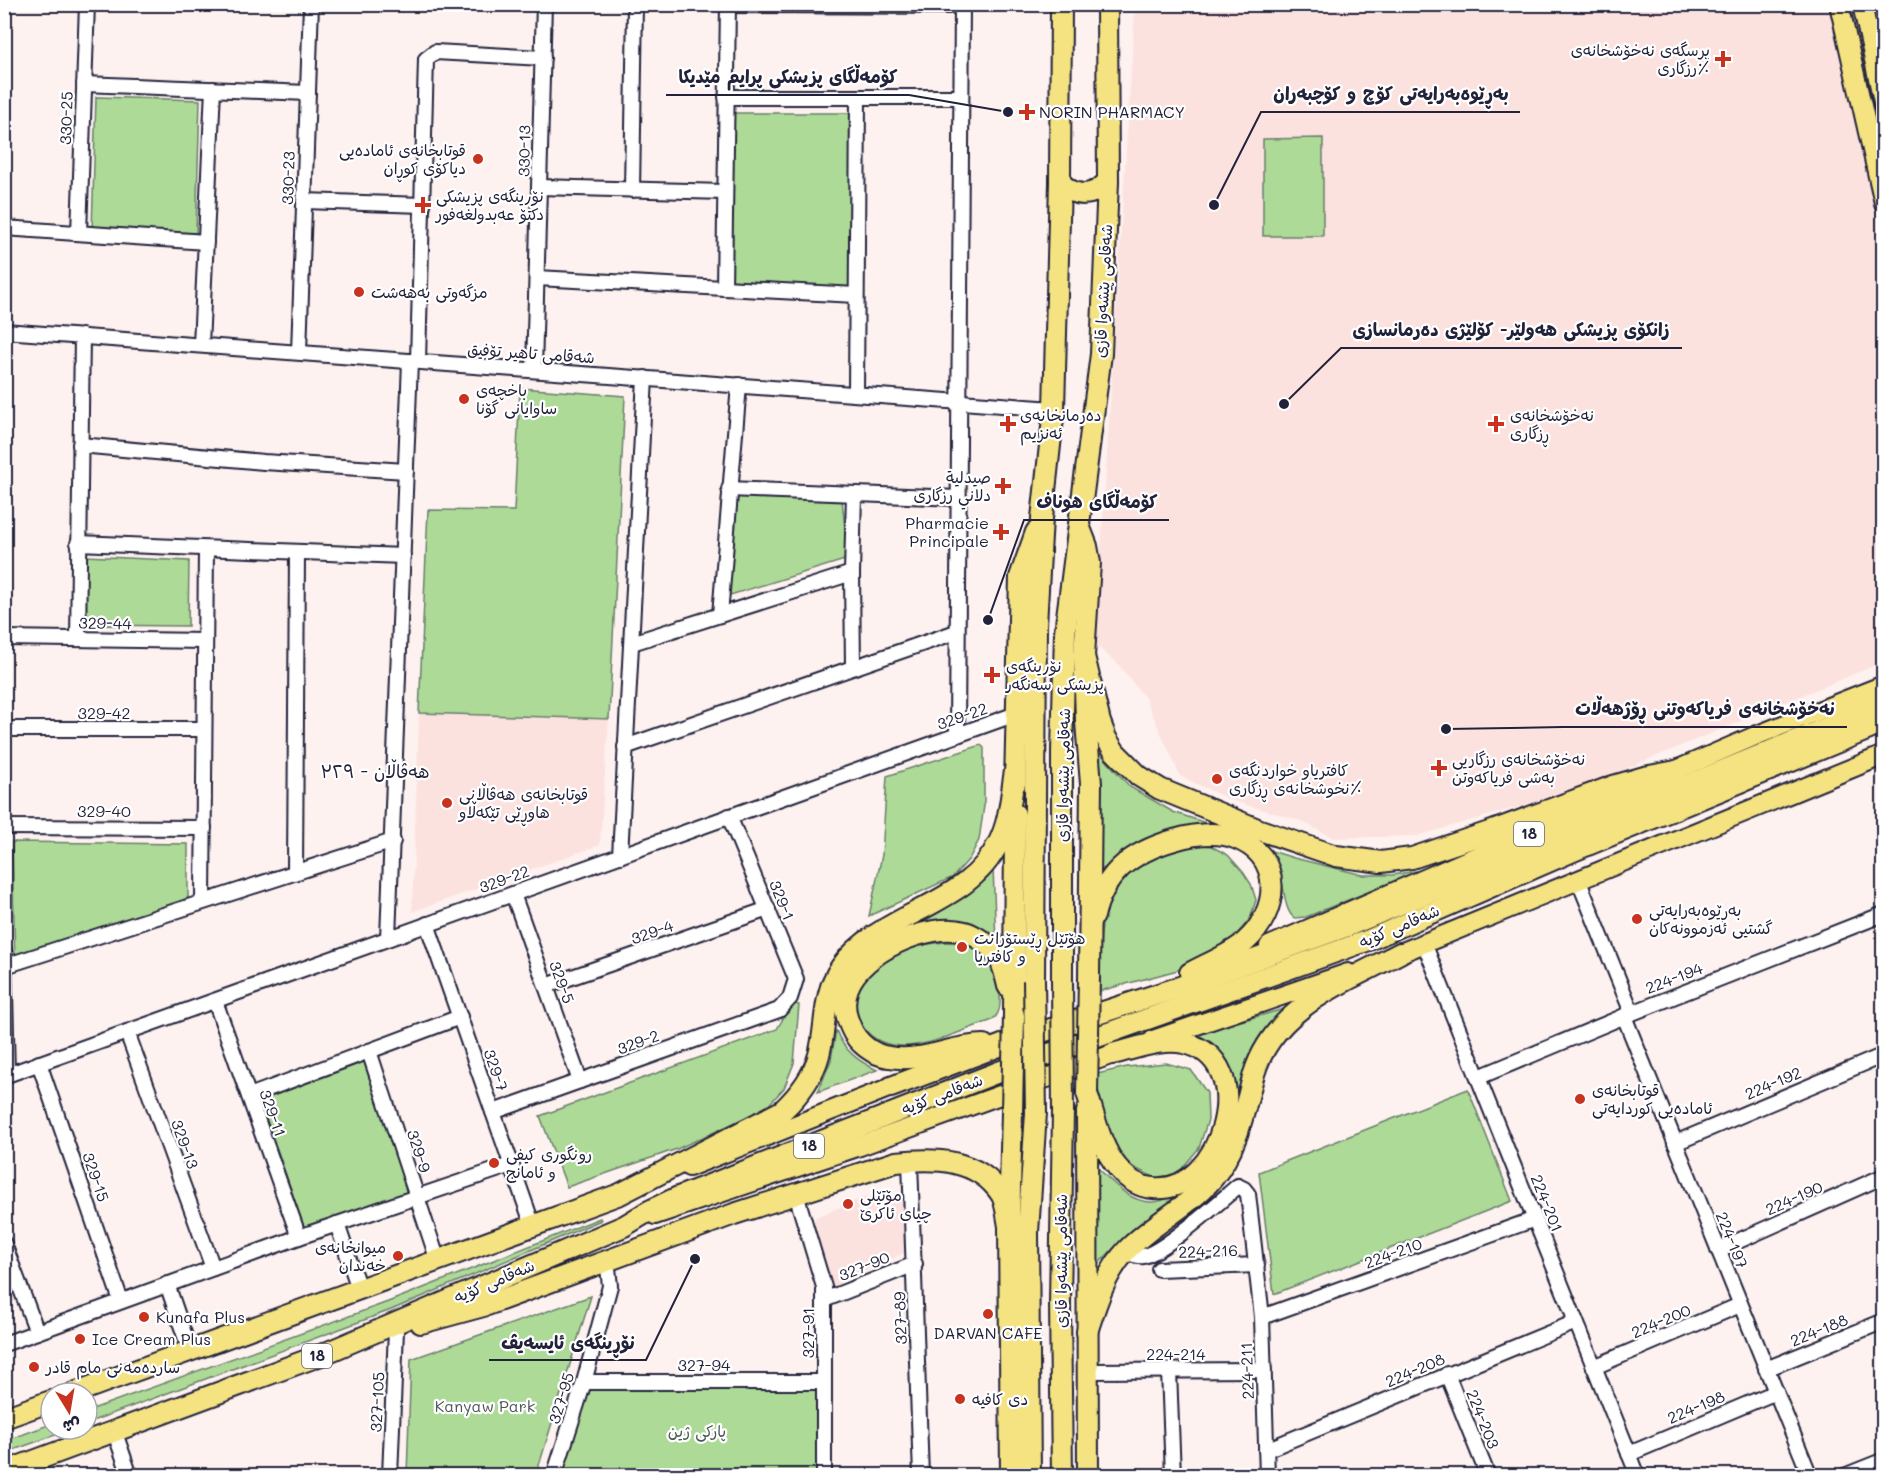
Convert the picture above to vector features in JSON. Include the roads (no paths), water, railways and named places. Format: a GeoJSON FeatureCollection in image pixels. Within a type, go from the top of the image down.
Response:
{"type":"FeatureCollection","features":[{"type":"Feature","properties":{"kind":"highway","name":"شەقامی پێشەوا قازی"},"geometry":{"type":"LineString","coordinates":[[1030,1476],[1028,1232],[1036,1113],[1034,980],[1036,625],[1042,518],[1054,409],[1060,182],[1061,4]]}},
{"type":"Feature","properties":{"kind":"highway","name":"شەقامی پێشەوا قازی"},"geometry":{"type":"LineString","coordinates":[[1062,1476],[1060,1304],[1063,1111],[1062,752],[1065,632],[1101,354],[1108,182],[1107,4]]}},
{"type":"Feature","properties":{"kind":"highway"},"geometry":{"type":"LineString","coordinates":[[1060,182],[1075,193],[1084,195],[1102,189],[1108,182]]}},
{"type":"Feature","properties":{"kind":"highway"},"geometry":{"type":"LineString","coordinates":[[1011,1476],[1009,1226],[1020,577],[1030,544],[1042,518]]}},
{"type":"Feature","properties":{"kind":"highway"},"geometry":{"type":"LineString","coordinates":[[1079,526],[1087,546],[1090,563],[1084,656],[1090,784],[1087,1093],[1088,1476]]}},
{"type":"Feature","properties":{"kind":"highway"},"geometry":{"type":"LineString","coordinates":[[1084,656],[1106,738],[1115,753],[1139,776],[1160,789],[1260,830],[1351,859],[1389,861],[1426,854],[1613,786],[1676,771]]}},
{"type":"Feature","properties":{"kind":"highway","name":"شەقامی کۆیە"},"geometry":{"type":"LineString","coordinates":[[891,1087],[1002,1045],[1177,988],[1350,925],[1884,704]]}},
{"type":"Feature","properties":{"kind":"highway","name":"شەقامی کۆیە"},"geometry":{"type":"LineString","coordinates":[[4,1472],[321,1355],[624,1226],[649,1211],[698,1190],[996,1073],[1369,940],[1573,851],[1884,723]]}},
{"type":"Feature","properties":{"kind":"highway"},"geometry":{"type":"LineString","coordinates":[[620,1194],[771,1118],[792,1102],[801,1092],[814,1068],[822,1042],[828,993],[841,967],[857,950],[880,932],[961,887],[983,866],[999,843],[1004,831],[1015,771]]}},
{"type":"Feature","properties":{"kind":"highway"},"geometry":{"type":"LineString","coordinates":[[1089,939],[1096,908],[1106,886],[1120,868],[1139,854],[1175,840],[1209,834],[1234,837],[1259,855],[1269,873],[1272,893],[1264,919],[1253,934],[1239,947],[1138,1001]]}},
{"type":"Feature","properties":{"kind":"highway"},"geometry":{"type":"LineString","coordinates":[[1002,1045],[961,1046],[906,1059],[882,1056],[863,1045],[852,1032],[845,1007],[848,988],[863,966],[893,945],[920,934],[936,931],[964,932],[990,947],[999,958],[1004,969],[1014,1015]]}},
{"type":"Feature","properties":{"kind":"highway"},"geometry":{"type":"LineString","coordinates":[[1087,1332],[1103,1287],[1113,1268],[1126,1251],[1186,1205],[1220,1169],[1238,1134],[1261,1056],[1278,1029],[1289,1017],[1315,999],[1400,953]]}},
{"type":"Feature","properties":{"kind":"highway"},"geometry":{"type":"LineString","coordinates":[[1087,1093],[1104,1144],[1113,1161],[1124,1174],[1138,1184],[1156,1188],[1176,1185],[1193,1175],[1207,1160],[1221,1131],[1227,1100],[1222,1073],[1211,1058],[1192,1046],[1170,1042],[1112,1054]]}},
{"type":"Feature","properties":{"kind":"highway"},"geometry":{"type":"LineString","coordinates":[[321,1355],[396,1330],[487,1305],[608,1259],[896,1162],[949,1161],[967,1166],[983,1175],[1003,1196],[1009,1226]]}},
{"type":"Feature","properties":{"kind":"highway","name":"شەقامی کۆیە"},"geometry":{"type":"LineString","coordinates":[[99,1384],[620,1194]]}},
{"type":"Feature","properties":{"kind":"highway"},"geometry":{"type":"LineString","coordinates":[[4,1418],[39,1405]]}},
{"type":"Feature","properties":{"kind":"main road"},"geometry":{"type":"LineString","coordinates":[[1839,4],[1884,203]]}},
{"type":"Feature","properties":{"kind":"main road"},"geometry":{"type":"LineString","coordinates":[[1862,4],[1883,104]]}},
{"type":"Feature","properties":{"kind":"main road","name":"شەقامی کۆیە"},"geometry":{"type":"LineString","coordinates":[[1177,988],[1342,914],[1755,736],[1884,685]]}},
{"type":"Feature","properties":{"kind":"main road","name":"شەقامی کۆیە"},"geometry":{"type":"LineString","coordinates":[[624,1226],[860,1146],[1112,1054],[1400,953],[1884,755]]}},
{"type":"Feature","properties":{"kind":"main road","name":"شەقامی کۆیە"},"geometry":{"type":"LineString","coordinates":[[620,1194],[891,1087]]}},
{"type":"Feature","properties":{"kind":"street","name":"330-25"},"geometry":{"type":"LineString","coordinates":[[79,233],[87,4]]}},
{"type":"Feature","properties":{"kind":"street","name":"330-23"},"geometry":{"type":"LineString","coordinates":[[299,352],[311,4]]}},
{"type":"Feature","properties":{"kind":"street","name":"330-13"},"geometry":{"type":"LineString","coordinates":[[534,370],[544,4]]}},
{"type":"Feature","properties":{"kind":"street"},"geometry":{"type":"LineString","coordinates":[[632,190],[635,4]]}},
{"type":"Feature","properties":{"kind":"street"},"geometry":{"type":"LineString","coordinates":[[724,288],[728,5],[962,5],[957,735]]}},
{"type":"Feature","properties":{"kind":"street"},"geometry":{"type":"LineString","coordinates":[[388,938],[406,471],[423,205],[426,59],[435,52],[543,58]]}},
{"type":"Feature","properties":{"kind":"street"},"geometry":{"type":"LineString","coordinates":[[84,84],[308,93]]}},
{"type":"Feature","properties":{"kind":"street"},"geometry":{"type":"LineString","coordinates":[[201,345],[213,89]]}},
{"type":"Feature","properties":{"kind":"street"},"geometry":{"type":"LineString","coordinates":[[726,97],[961,97]]}},
{"type":"Feature","properties":{"kind":"street"},"geometry":{"type":"LineString","coordinates":[[856,394],[858,97]]}},
{"type":"Feature","properties":{"kind":"street"},"geometry":{"type":"LineString","coordinates":[[539,187],[725,192]]}},
{"type":"Feature","properties":{"kind":"street"},"geometry":{"type":"LineString","coordinates":[[304,201],[423,205]]}},
{"type":"Feature","properties":{"kind":"street"},"geometry":{"type":"LineString","coordinates":[[4,228],[206,242]]}},
{"type":"Feature","properties":{"kind":"street"},"geometry":{"type":"LineString","coordinates":[[537,278],[856,295]]}},
{"type":"Feature","properties":{"kind":"street","name":"شەقامی تاهیر تۆفیق"},"geometry":{"type":"LineString","coordinates":[[4,331],[1054,409]]}},
{"type":"Feature","properties":{"kind":"street"},"geometry":{"type":"LineString","coordinates":[[78,639],[82,336]]}},
{"type":"Feature","properties":{"kind":"street"},"geometry":{"type":"LineString","coordinates":[[620,856],[645,378]]}},
{"type":"Feature","properties":{"kind":"street"},"geometry":{"type":"LineString","coordinates":[[720,615],[739,385]]}},
{"type":"Feature","properties":{"kind":"street"},"geometry":{"type":"LineString","coordinates":[[80,446],[264,462],[406,471]]}},
{"type":"Feature","properties":{"kind":"street"},"geometry":{"type":"LineString","coordinates":[[729,489],[958,498]]}},
{"type":"Feature","properties":{"kind":"street"},"geometry":{"type":"LineString","coordinates":[[853,667],[854,494]]}},
{"type":"Feature","properties":{"kind":"street"},"geometry":{"type":"LineString","coordinates":[[78,543],[403,556]]}},
{"type":"Feature","properties":{"kind":"street"},"geometry":{"type":"LineString","coordinates":[[203,902],[206,549]]}},
{"type":"Feature","properties":{"kind":"street"},"geometry":{"type":"LineString","coordinates":[[295,872],[297,553]]}},
{"type":"Feature","properties":{"kind":"street"},"geometry":{"type":"LineString","coordinates":[[632,643],[852,573]]}},
{"type":"Feature","properties":{"kind":"street"},"geometry":{"type":"LineString","coordinates":[[625,747],[956,632]]}},
{"type":"Feature","properties":{"kind":"street","name":"329-44"},"geometry":{"type":"LineString","coordinates":[[4,638],[205,641]]}},
{"type":"Feature","properties":{"kind":"street","name":"329-22"},"geometry":{"type":"LineString","coordinates":[[6,1075],[1016,714]]}},
{"type":"Feature","properties":{"kind":"street","name":"329-42"},"geometry":{"type":"LineString","coordinates":[[4,729],[204,729]]}},
{"type":"Feature","properties":{"kind":"street","name":"329-1"},"geometry":{"type":"LineString","coordinates":[[729,816],[796,979],[790,998]]}},
{"type":"Feature","properties":{"kind":"street","name":"329-40"},"geometry":{"type":"LineString","coordinates":[[4,827],[204,828]]}},
{"type":"Feature","properties":{"kind":"street"},"geometry":{"type":"LineString","coordinates":[[5,966],[393,842]]}},
{"type":"Feature","properties":{"kind":"street","name":"224-197"},"geometry":{"type":"LineString","coordinates":[[1578,879],[1675,1143],[1810,1476]]}},
{"type":"Feature","properties":{"kind":"street","name":"329-5"},"geometry":{"type":"LineString","coordinates":[[513,894],[580,1081]]}},
{"type":"Feature","properties":{"kind":"street","name":"329-4"},"geometry":{"type":"LineString","coordinates":[[546,986],[768,909]]}},
{"type":"Feature","properties":{"kind":"street","name":"224-194"},"geometry":{"type":"LineString","coordinates":[[1479,1077],[1628,1014],[1884,914]]}},
{"type":"Feature","properties":{"kind":"street","name":"329-7"},"geometry":{"type":"LineString","coordinates":[[427,924],[533,1226]]}},
{"type":"Feature","properties":{"kind":"street","name":"224-201"},"geometry":{"type":"LineString","coordinates":[[1424,943],[1638,1476]]}},
{"type":"Feature","properties":{"kind":"street"},"geometry":{"type":"LineString","coordinates":[[4,950],[6,1075]]}},
{"type":"Feature","properties":{"kind":"street","name":"329-2"},"geometry":{"type":"LineString","coordinates":[[493,1112],[779,1010],[790,998]]}},
{"type":"Feature","properties":{"kind":"street","name":"329-11"},"geometry":{"type":"LineString","coordinates":[[215,1000],[299,1237]]}},
{"type":"Feature","properties":{"kind":"street"},"geometry":{"type":"LineString","coordinates":[[249,1096],[460,1017]]}},
{"type":"Feature","properties":{"kind":"street","name":"329-13"},"geometry":{"type":"LineString","coordinates":[[127,1032],[213,1268]]}},
{"type":"Feature","properties":{"kind":"street","name":"329-9"},"geometry":{"type":"LineString","coordinates":[[369,1051],[438,1261]]}},
{"type":"Feature","properties":{"kind":"street","name":"224-192"},"geometry":{"type":"LineString","coordinates":[[1675,1143],[1884,1055]]}},
{"type":"Feature","properties":{"kind":"street","name":"329-15"},"geometry":{"type":"LineString","coordinates":[[39,1063],[121,1301]]}},
{"type":"Feature","properties":{"kind":"street","name":"327-89"},"geometry":{"type":"LineString","coordinates":[[910,1161],[921,1476]]}},
{"type":"Feature","properties":{"kind":"street"},"geometry":{"type":"LineString","coordinates":[[4,1344],[299,1237],[512,1165]]}},
{"type":"Feature","properties":{"kind":"street","name":"224-190"},"geometry":{"type":"LineString","coordinates":[[1718,1250],[1884,1176]]}},
{"type":"Feature","properties":{"kind":"street","name":"224-211"},"geometry":{"type":"LineString","coordinates":[[1126,1251],[1142,1256],[1150,1254],[1179,1235],[1238,1186],[1248,1194],[1262,1317],[1267,1476]]}},
{"type":"Feature","properties":{"kind":"street","name":"327-91"},"geometry":{"type":"LineString","coordinates":[[796,1194],[824,1287],[824,1476]]}},
{"type":"Feature","properties":{"kind":"street","name":"224-210"},"geometry":{"type":"LineString","coordinates":[[1262,1317],[1535,1219]]}},
{"type":"Feature","properties":{"kind":"street"},"geometry":{"type":"LineString","coordinates":[[337,1224],[359,1289]]}},
{"type":"Feature","properties":{"kind":"street"},"geometry":{"type":"LineString","coordinates":[[4,1244],[37,1332]]}},
{"type":"Feature","properties":{"kind":"street","name":"327-95"},"geometry":{"type":"LineString","coordinates":[[554,1476],[584,1382],[610,1286],[608,1259]]}},
{"type":"Feature","properties":{"kind":"street","name":"327-90"},"geometry":{"type":"LineString","coordinates":[[824,1300],[915,1263]]}},
{"type":"Feature","properties":{"kind":"street","name":"224-216"},"geometry":{"type":"LineString","coordinates":[[1159,1269],[1257,1265]]}},
{"type":"Feature","properties":{"kind":"street"},"geometry":{"type":"LineString","coordinates":[[167,1284],[190,1351]]}},
{"type":"Feature","properties":{"kind":"street","name":"224-200"},"geometry":{"type":"LineString","coordinates":[[1594,1367],[1740,1305]]}},
{"type":"Feature","properties":{"kind":"street","name":"224-188"},"geometry":{"type":"LineString","coordinates":[[1766,1369],[1884,1321]]}},
{"type":"Feature","properties":{"kind":"street","name":"224-208"},"geometry":{"type":"LineString","coordinates":[[1266,1450],[1576,1322]]}},
{"type":"Feature","properties":{"kind":"street","name":"327-105"},"geometry":{"type":"LineString","coordinates":[[390,1476],[396,1330]]}},
{"type":"Feature","properties":{"kind":"street","name":"224-214"},"geometry":{"type":"LineString","coordinates":[[1088,1371],[1264,1370]]}},
{"type":"Feature","properties":{"kind":"street"},"geometry":{"type":"LineString","coordinates":[[1169,1371],[1173,1476]]}},
{"type":"Feature","properties":{"kind":"street","name":"224-203"},"geometry":{"type":"LineString","coordinates":[[1447,1374],[1488,1476]]}},
{"type":"Feature","properties":{"kind":"street","name":"327-94"},"geometry":{"type":"LineString","coordinates":[[584,1382],[824,1382]]}},
{"type":"Feature","properties":{"kind":"street","name":"224-198"},"geometry":{"type":"LineString","coordinates":[[1629,1454],[1776,1392]]}},
{"type":"Feature","properties":{"kind":"street"},"geometry":{"type":"LineString","coordinates":[[114,1431],[130,1476]]}},
{"type":"Feature","properties":{"kind":"street"},"geometry":{"type":"LineString","coordinates":[[1844,1476],[1884,1460]]}},
{"type":"Feature","properties":{"kind":"place","name":"پرسگەی نەخۆشخانەی رزگاری٪"},"geometry":{"type":"Point","coordinates":[1723,59]}},
{"type":"Feature","properties":{"kind":"place","name":"کۆمەڵگای پزیشکی پرایم مێدیکا"},"geometry":{"type":"Point","coordinates":[1008,112]}},
{"type":"Feature","properties":{"kind":"place","name":"NORIN PHARMACY"},"geometry":{"type":"Point","coordinates":[1027,112]}},
{"type":"Feature","properties":{"kind":"place","name":"قوتابخانەی ئامادەیی دیاکۆی کوڕان"},"geometry":{"type":"Point","coordinates":[478,159]}},
{"type":"Feature","properties":{"kind":"place","name":"نۆرینگەی پزیشکی دکتۆ عەبدولغەفور"},"geometry":{"type":"Point","coordinates":[423,205]}},
{"type":"Feature","properties":{"kind":"place","name":"بەڕێوەبەرایەتی کۆچ و کۆچبەران"},"geometry":{"type":"Point","coordinates":[1214,205]}},
{"type":"Feature","properties":{"kind":"place","name":"مزگەوتی بەهەشت"},"geometry":{"type":"Point","coordinates":[359,292]}},
{"type":"Feature","properties":{"kind":"place","name":"باخچەی ساوایانی گۆنا"},"geometry":{"type":"Point","coordinates":[464,399]}},
{"type":"Feature","properties":{"kind":"place","name":"زانکۆی پزیشکی هەولێر- کۆلێژی دەرمانسازی"},"geometry":{"type":"Point","coordinates":[1284,404]}},
{"type":"Feature","properties":{"kind":"place","name":"دەرمانخانەی ئەنزیم"},"geometry":{"type":"Point","coordinates":[1008,424]}},
{"type":"Feature","properties":{"kind":"place","name":"نەخۆشخانەی ڕزگاری"},"geometry":{"type":"Point","coordinates":[1496,424]}},
{"type":"Feature","properties":{"kind":"place","name":"صيدلية دلاني رزگاری"},"geometry":{"type":"Point","coordinates":[1003,486]}},
{"type":"Feature","properties":{"kind":"place","name":"Pharmacie Principale"},"geometry":{"type":"Point","coordinates":[1001,532]}},
{"type":"Feature","properties":{"kind":"place","name":"کۆمەڵگای هوناف"},"geometry":{"type":"Point","coordinates":[988,620]}},
{"type":"Feature","properties":{"kind":"place","name":"نۆرینگەی پزیشکی سەنگەر"},"geometry":{"type":"Point","coordinates":[992,675]}},
{"type":"Feature","properties":{"kind":"place","name":"نەخۆشخانەی فریاکەوتنی ڕۆژهەڵات"},"geometry":{"type":"Point","coordinates":[1446,729]}},
{"type":"Feature","properties":{"kind":"place","name":"نەخۆشخانەی رزگاریی بەشی فریاکەوتن"},"geometry":{"type":"Point","coordinates":[1439,768]}},
{"type":"Feature","properties":{"kind":"place","name":"كافتریاو خواردنگەی نخوشخانەی ڕزگاری٪"},"geometry":{"type":"Point","coordinates":[1217,779]}},
{"type":"Feature","properties":{"kind":"place","name":"قوتابخانەی هەڤاڵانی هاوڕێی تێکەڵاو"},"geometry":{"type":"Point","coordinates":[447,803]}},
{"type":"Feature","properties":{"kind":"place","name":"بەڕێوەبەرایەتی گشتیی ئەزموونەکان"},"geometry":{"type":"Point","coordinates":[1637,919]}},
{"type":"Feature","properties":{"kind":"place","name":"هۆتێل ڕێستۆرانت و کافتریا"},"geometry":{"type":"Point","coordinates":[962,947]}},
{"type":"Feature","properties":{"kind":"place","name":"قوتابخانەی ئامادەیی کوردایەتی"},"geometry":{"type":"Point","coordinates":[1580,1099]}},
{"type":"Feature","properties":{"kind":"place","name":"رونگورى كيفى و ئامانج"},"geometry":{"type":"Point","coordinates":[494,1163]}},
{"type":"Feature","properties":{"kind":"place","name":"مۆتێلی چیای ئاکرێ"},"geometry":{"type":"Point","coordinates":[848,1204]}},
{"type":"Feature","properties":{"kind":"place","name":"میوانخانەی خەندان"},"geometry":{"type":"Point","coordinates":[398,1256]}},
{"type":"Feature","properties":{"kind":"place","name":"نۆڕینگەی ئایسەیڤ"},"geometry":{"type":"Point","coordinates":[695,1259]}},
{"type":"Feature","properties":{"kind":"place","name":"DARVAN CAFE"},"geometry":{"type":"Point","coordinates":[988,1314]}},
{"type":"Feature","properties":{"kind":"place","name":"Kunafa Plus"},"geometry":{"type":"Point","coordinates":[144,1317]}},
{"type":"Feature","properties":{"kind":"place","name":"Ice Cream Plus"},"geometry":{"type":"Point","coordinates":[80,1339]}},
{"type":"Feature","properties":{"kind":"place","name":"ساردەمەنی مام قادر"},"geometry":{"type":"Point","coordinates":[34,1367]}},
{"type":"Feature","properties":{"kind":"place","name":"دى كافيه"},"geometry":{"type":"Point","coordinates":[960,1399]}},
{"type":"Feature","properties":{"kind":"district","name":"هەڤاڵان - ٣٢٩"},"geometry":{"type":"Point","coordinates":[375,772]}},
{"type":"Feature","properties":{"kind":"park label","name":"Kanyaw Park"},"geometry":{"type":"Point","coordinates":[485,1406]}},
{"type":"Feature","properties":{"kind":"park label","name":"پارکی ژین"},"geometry":{"type":"Point","coordinates":[697,1431]}}]}
